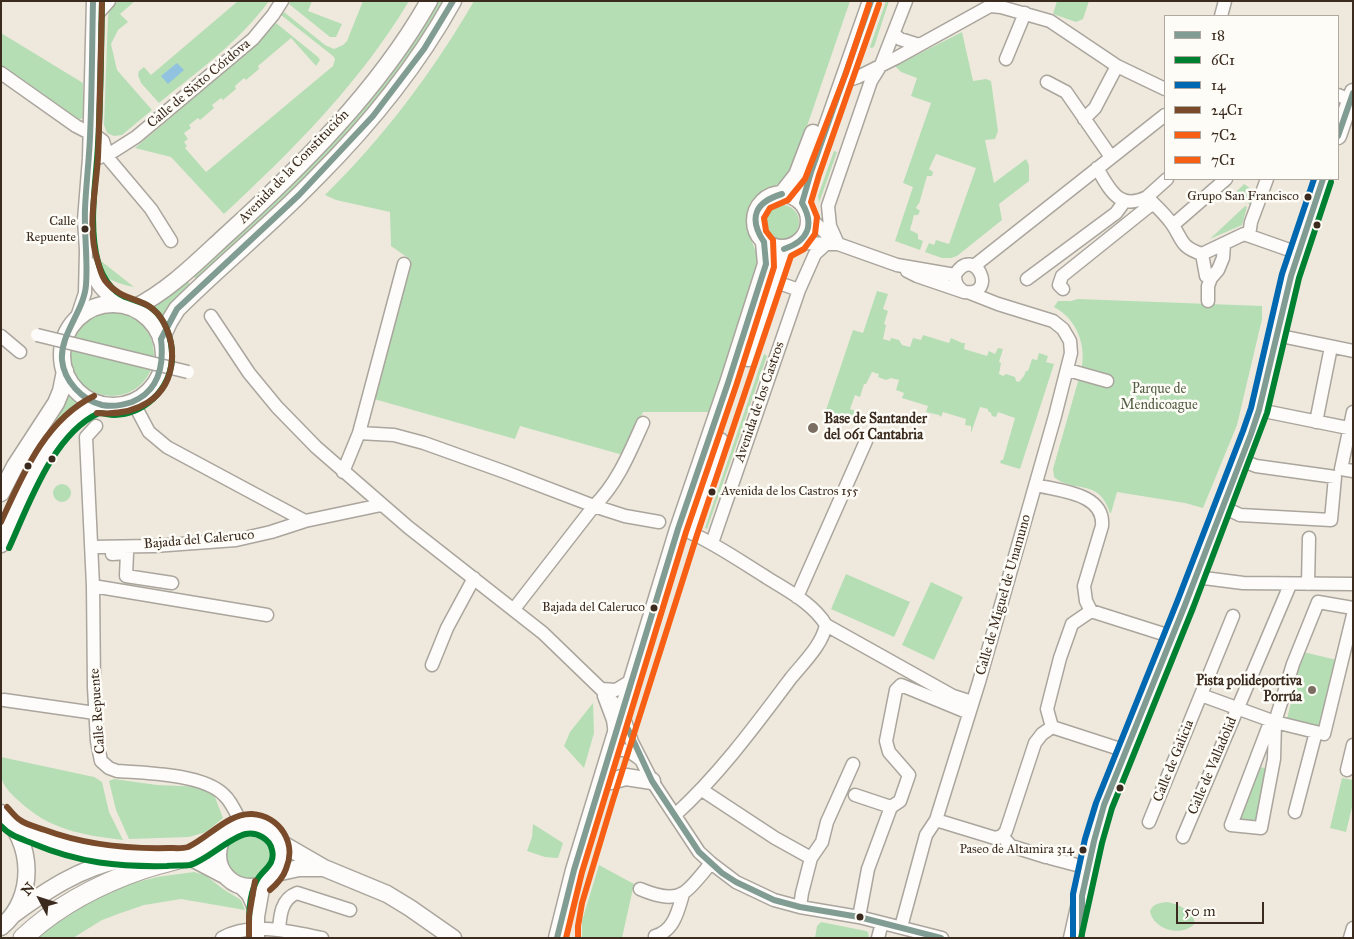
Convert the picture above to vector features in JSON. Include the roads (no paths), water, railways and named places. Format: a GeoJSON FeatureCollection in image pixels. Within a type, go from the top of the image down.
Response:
{"type":"FeatureCollection","features":[{"type":"Feature","properties":{"kind":"highway"},"geometry":{"type":"LineString","coordinates":[[23,938],[38,924],[83,894],[146,868],[188,856]]}},
{"type":"Feature","properties":{"kind":"main road","name":"Avenida de la Constitución"},"geometry":{"type":"LineString","coordinates":[[127,306],[151,299],[169,287],[238,225],[297,168],[355,104],[386,66],[430,1]]}},
{"type":"Feature","properties":{"kind":"main road","name":"Avenida de la Constitución"},"geometry":{"type":"LineString","coordinates":[[161,339],[168,322],[177,309],[285,209],[351,141],[402,80],[453,1]]}},
{"type":"Feature","properties":{"kind":"main road"},"geometry":{"type":"LineString","coordinates":[[782,194],[797,175],[838,70],[861,1]]}},
{"type":"Feature","properties":{"kind":"main road"},"geometry":{"type":"LineString","coordinates":[[806,210],[796,198],[782,194],[772,196],[758,208],[755,217],[758,235],[773,248],[791,246],[807,232],[806,210],[811,172],[871,1]]}},
{"type":"Feature","properties":{"kind":"main road"},"geometry":{"type":"LineString","coordinates":[[1339,132],[1347,96]]}},
{"type":"Feature","properties":{"kind":"main road"},"geometry":{"type":"LineString","coordinates":[[1074,937],[1088,868],[1104,805],[1196,577],[1259,410],[1276,335],[1298,253],[1323,180]]}},
{"type":"Feature","properties":{"kind":"main road","name":"Avenida de los Castros"},"geometry":{"type":"LineString","coordinates":[[569,938],[569,925],[574,901],[611,781],[619,741],[622,712],[678,529],[766,264],[764,242]]}},
{"type":"Feature","properties":{"kind":"main road","name":"Avenida de los Castros"},"geometry":{"type":"LineString","coordinates":[[556,938],[574,870],[773,280],[791,246]]}},
{"type":"Feature","properties":{"kind":"main road"},"geometry":{"type":"LineString","coordinates":[[111,303],[127,306],[147,316],[155,326],[164,351],[160,376],[144,396],[133,402],[110,406],[98,404],[77,391],[65,372],[62,360],[63,344],[68,332],[84,312],[111,303]]}},
{"type":"Feature","properties":{"kind":"main road"},"geometry":{"type":"LineString","coordinates":[[1,493],[15,466],[56,403],[65,372]]}},
{"type":"Feature","properties":{"kind":"main road"},"geometry":{"type":"LineString","coordinates":[[1,544],[33,476],[55,440],[78,415],[98,404]]}},
{"type":"Feature","properties":{"kind":"main road"},"geometry":{"type":"LineString","coordinates":[[611,781],[626,777],[652,781]]}},
{"type":"Feature","properties":{"kind":"main road"},"geometry":{"type":"LineString","coordinates":[[1,813],[13,826],[20,838],[27,863],[25,890],[14,914]]}},
{"type":"Feature","properties":{"kind":"main road"},"geometry":{"type":"LineString","coordinates":[[1,926],[14,914],[66,879],[110,862],[132,858],[188,856],[233,828],[251,824],[268,829],[279,842],[324,868],[387,894],[453,938]]}},
{"type":"Feature","properties":{"kind":"main road"},"geometry":{"type":"LineString","coordinates":[[13,826],[59,845],[89,853],[132,858]]}},
{"type":"Feature","properties":{"kind":"main road"},"geometry":{"type":"LineString","coordinates":[[226,834],[218,852],[221,869],[232,880]]}},
{"type":"Feature","properties":{"kind":"main road"},"geometry":{"type":"LineString","coordinates":[[270,878],[282,858],[279,842]]}},
{"type":"Feature","properties":{"kind":"main road"},"geometry":{"type":"LineString","coordinates":[[188,856],[232,880],[251,887],[299,868],[324,868]]}},
{"type":"Feature","properties":{"kind":"street"},"geometry":{"type":"LineString","coordinates":[[76,320],[85,292],[86,250],[84,220],[89,158],[93,1]]}},
{"type":"Feature","properties":{"kind":"street"},"geometry":{"type":"LineString","coordinates":[[93,19],[109,1]]}},
{"type":"Feature","properties":{"kind":"street","name":"Calle de Sixto Córdova"},"geometry":{"type":"LineString","coordinates":[[89,158],[98,158],[136,138],[253,39],[282,1]]}},
{"type":"Feature","properties":{"kind":"street"},"geometry":{"type":"LineString","coordinates":[[832,244],[828,206],[871,81],[894,34],[906,1]]}},
{"type":"Feature","properties":{"kind":"street"},"geometry":{"type":"LineString","coordinates":[[1221,15],[1224,2]]}},
{"type":"Feature","properties":{"kind":"street"},"geometry":{"type":"LineString","coordinates":[[843,82],[858,77],[896,58],[991,4],[1050,21],[1117,66],[1164,89]]}},
{"type":"Feature","properties":{"kind":"street"},"geometry":{"type":"LineString","coordinates":[[1006,59],[1025,13]]}},
{"type":"Feature","properties":{"kind":"street"},"geometry":{"type":"LineString","coordinates":[[894,34],[919,45]]}},
{"type":"Feature","properties":{"kind":"street"},"geometry":{"type":"LineString","coordinates":[[1084,119],[1095,108],[1117,66]]}},
{"type":"Feature","properties":{"kind":"street"},"geometry":{"type":"LineString","coordinates":[[1,73],[76,126],[103,141],[106,147],[106,154],[112,164],[151,209],[171,241]]}},
{"type":"Feature","properties":{"kind":"street"},"geometry":{"type":"LineString","coordinates":[[1048,82],[1066,92],[1111,157]]}},
{"type":"Feature","properties":{"kind":"street"},"geometry":{"type":"LineString","coordinates":[[974,266],[1164,117]]}},
{"type":"Feature","properties":{"kind":"street"},"geometry":{"type":"LineString","coordinates":[[1097,168],[1114,195],[1124,202],[1134,203],[1150,200]]}},
{"type":"Feature","properties":{"kind":"street"},"geometry":{"type":"LineString","coordinates":[[1062,289],[1059,284],[1062,276],[1150,200],[1166,180]]}},
{"type":"Feature","properties":{"kind":"street"},"geometry":{"type":"LineString","coordinates":[[1172,225],[1225,180]]}},
{"type":"Feature","properties":{"kind":"street"},"geometry":{"type":"LineString","coordinates":[[1249,235],[1250,226],[1267,180]]}},
{"type":"Feature","properties":{"kind":"street"},"geometry":{"type":"LineString","coordinates":[[1150,200],[1172,225],[1185,246],[1202,254],[1244,234],[1298,253]]}},
{"type":"Feature","properties":{"kind":"street"},"geometry":{"type":"LineString","coordinates":[[1028,279],[1116,213],[1124,202]]}},
{"type":"Feature","properties":{"kind":"street","name":"Calle de Miguel de Unamuno"},"geometry":{"type":"LineString","coordinates":[[806,210],[832,244]]}},
{"type":"Feature","properties":{"kind":"street","name":"Calle de Miguel de Unamuno"},"geometry":{"type":"LineString","coordinates":[[791,246],[832,244],[897,265],[955,275]]}},
{"type":"Feature","properties":{"kind":"street","name":"Avenida de los Castros"},"geometry":{"type":"LineString","coordinates":[[712,543],[799,290],[815,254],[832,244]]}},
{"type":"Feature","properties":{"kind":"street"},"geometry":{"type":"LineString","coordinates":[[1208,301],[1208,286],[1223,258],[1224,244]]}},
{"type":"Feature","properties":{"kind":"street"},"geometry":{"type":"LineString","coordinates":[[86,250],[94,280],[100,288],[127,306]]}},
{"type":"Feature","properties":{"kind":"street"},"geometry":{"type":"LineString","coordinates":[[1202,254],[1206,276],[1211,278]]}},
{"type":"Feature","properties":{"kind":"street"},"geometry":{"type":"LineString","coordinates":[[343,472],[359,432],[404,264]]}},
{"type":"Feature","properties":{"kind":"street","name":"Calle de Miguel de Unamuno"},"geometry":{"type":"LineString","coordinates":[[897,265],[917,276],[1053,321],[1063,329],[1070,341],[1071,353],[1036,485],[971,707],[936,820],[926,835],[901,927]]}},
{"type":"Feature","properties":{"kind":"street"},"geometry":{"type":"LineString","coordinates":[[974,266],[982,274],[980,286],[976,291],[967,292],[958,288],[955,283],[955,275],[962,267],[974,266]]}},
{"type":"Feature","properties":{"kind":"street"},"geometry":{"type":"LineString","coordinates":[[773,280],[799,290]]}},
{"type":"Feature","properties":{"kind":"street"},"geometry":{"type":"LineString","coordinates":[[982,281],[998,304]]}},
{"type":"Feature","properties":{"kind":"street"},"geometry":{"type":"LineString","coordinates":[[211,316],[249,373],[277,407],[316,447],[381,505],[543,633],[622,712]]}},
{"type":"Feature","properties":{"kind":"street"},"geometry":{"type":"LineString","coordinates":[[37,335],[188,372]]}},
{"type":"Feature","properties":{"kind":"street"},"geometry":{"type":"LineString","coordinates":[[1276,335],[1353,351]]}},
{"type":"Feature","properties":{"kind":"street"},"geometry":{"type":"LineString","coordinates":[[1,336],[20,352]]}},
{"type":"Feature","properties":{"kind":"street"},"geometry":{"type":"LineString","coordinates":[[1316,422],[1332,347]]}},
{"type":"Feature","properties":{"kind":"street"},"geometry":{"type":"LineString","coordinates":[[1068,370],[1107,381]]}},
{"type":"Feature","properties":{"kind":"street"},"geometry":{"type":"LineString","coordinates":[[133,402],[149,432],[167,447],[305,521]]}},
{"type":"Feature","properties":{"kind":"street"},"geometry":{"type":"LineString","coordinates":[[1259,410],[1351,428]]}},
{"type":"Feature","properties":{"kind":"street"},"geometry":{"type":"LineString","coordinates":[[1353,412],[1341,469],[1353,471]]}},
{"type":"Feature","properties":{"kind":"street"},"geometry":{"type":"LineString","coordinates":[[514,609],[612,485],[630,452],[643,422]]}},
{"type":"Feature","properties":{"kind":"street","name":"Calle Repuente"},"geometry":{"type":"LineString","coordinates":[[96,426],[86,436],[95,713],[101,761],[109,768],[117,771],[188,779],[211,785],[228,799],[242,825]]}},
{"type":"Feature","properties":{"kind":"street"},"geometry":{"type":"LineString","coordinates":[[359,432],[394,435],[424,443],[594,506],[625,516],[659,522]]}},
{"type":"Feature","properties":{"kind":"street"},"geometry":{"type":"LineString","coordinates":[[797,597],[866,441]]}},
{"type":"Feature","properties":{"kind":"street"},"geometry":{"type":"LineString","coordinates":[[1223,507],[1240,515],[1330,520],[1335,477],[1256,466],[1241,460]]}},
{"type":"Feature","properties":{"kind":"street"},"geometry":{"type":"LineString","coordinates":[[1036,485],[1087,498],[1100,510],[1103,520],[1102,526],[1084,586],[1086,601],[1091,611],[1172,637]]}},
{"type":"Feature","properties":{"kind":"street","name":"Bajada del Caleruco"},"geometry":{"type":"LineString","coordinates":[[91,551],[236,540],[271,532],[305,521],[381,505]]}},
{"type":"Feature","properties":{"kind":"street"},"geometry":{"type":"LineString","coordinates":[[689,532],[712,543],[797,597],[815,610],[826,624],[971,707]]}},
{"type":"Feature","properties":{"kind":"street"},"geometry":{"type":"LineString","coordinates":[[1308,584],[1310,538]]}},
{"type":"Feature","properties":{"kind":"street"},"geometry":{"type":"LineString","coordinates":[[91,551],[127,553],[126,576],[172,583]]}},
{"type":"Feature","properties":{"kind":"street"},"geometry":{"type":"LineString","coordinates":[[1196,577],[1243,584],[1353,584]]}},
{"type":"Feature","properties":{"kind":"street"},"geometry":{"type":"LineString","coordinates":[[432,665],[447,628],[474,578]]}},
{"type":"Feature","properties":{"kind":"street","name":"Calle de Valladolid"},"geometry":{"type":"LineString","coordinates":[[1183,837],[1290,585]]}},
{"type":"Feature","properties":{"kind":"street"},"geometry":{"type":"LineString","coordinates":[[92,586],[267,615]]}},
{"type":"Feature","properties":{"kind":"street"},"geometry":{"type":"LineString","coordinates":[[1336,606],[1339,590]]}},
{"type":"Feature","properties":{"kind":"street"},"geometry":{"type":"LineString","coordinates":[[1273,721],[1274,759],[1261,828],[1231,825],[1318,602],[1353,608]]}},
{"type":"Feature","properties":{"kind":"street"},"geometry":{"type":"LineString","coordinates":[[1052,727],[1047,709],[1060,658],[1072,624],[1091,611]]}},
{"type":"Feature","properties":{"kind":"street"},"geometry":{"type":"LineString","coordinates":[[1201,695],[1273,721],[1324,734],[1353,615]]}},
{"type":"Feature","properties":{"kind":"street","name":"Calle de Galicia"},"geometry":{"type":"LineString","coordinates":[[1149,822],[1233,616]]}},
{"type":"Feature","properties":{"kind":"street"},"geometry":{"type":"LineString","coordinates":[[675,815],[702,790],[822,638],[826,624]]}},
{"type":"Feature","properties":{"kind":"street"},"geometry":{"type":"LineString","coordinates":[[601,689],[616,690],[632,680]]}},
{"type":"Feature","properties":{"kind":"street"},"geometry":{"type":"LineString","coordinates":[[859,917],[868,869],[891,807],[900,801],[909,775],[888,752],[886,741],[896,690],[901,685],[971,707]]}},
{"type":"Feature","properties":{"kind":"street"},"geometry":{"type":"LineString","coordinates":[[601,689],[619,741],[642,761]]}},
{"type":"Feature","properties":{"kind":"street"},"geometry":{"type":"LineString","coordinates":[[4,700],[95,713]]}},
{"type":"Feature","properties":{"kind":"street"},"geometry":{"type":"LineString","coordinates":[[1052,727],[1126,751]]}},
{"type":"Feature","properties":{"kind":"street"},"geometry":{"type":"LineString","coordinates":[[936,820],[995,838],[1002,836],[1006,831],[1035,743],[1042,734],[1052,727]]}},
{"type":"Feature","properties":{"kind":"street"},"geometry":{"type":"LineString","coordinates":[[1295,812],[1316,732]]}},
{"type":"Feature","properties":{"kind":"street"},"geometry":{"type":"LineString","coordinates":[[619,741],[642,761],[652,781],[698,852],[736,882],[774,900],[859,917],[942,938]]}},
{"type":"Feature","properties":{"kind":"street"},"geometry":{"type":"LineString","coordinates":[[1347,770],[1353,745]]}},
{"type":"Feature","properties":{"kind":"street"},"geometry":{"type":"LineString","coordinates":[[800,906],[811,858],[822,842],[827,822],[853,764]]}},
{"type":"Feature","properties":{"kind":"street"},"geometry":{"type":"LineString","coordinates":[[702,790],[775,838],[811,858]]}},
{"type":"Feature","properties":{"kind":"street"},"geometry":{"type":"LineString","coordinates":[[855,794],[891,807]]}},
{"type":"Feature","properties":{"kind":"street"},"geometry":{"type":"LineString","coordinates":[[1002,836],[1011,846],[1088,868]]}},
{"type":"Feature","properties":{"kind":"street"},"geometry":{"type":"LineString","coordinates":[[655,936],[663,934],[676,917],[683,894],[711,863]]}},
{"type":"Feature","properties":{"kind":"street"},"geometry":{"type":"LineString","coordinates":[[258,927],[270,878]]}},
{"type":"Feature","properties":{"kind":"street"},"geometry":{"type":"LineString","coordinates":[[232,880],[248,895],[258,927]]}},
{"type":"Feature","properties":{"kind":"street"},"geometry":{"type":"LineString","coordinates":[[640,888],[653,894],[667,896],[683,894]]}},
{"type":"Feature","properties":{"kind":"street"},"geometry":{"type":"LineString","coordinates":[[279,930],[283,905],[291,895],[297,893],[350,910]]}},
{"type":"Feature","properties":{"kind":"street"},"geometry":{"type":"LineString","coordinates":[[878,938],[882,923]]}},
{"type":"Feature","properties":{"kind":"street"},"geometry":{"type":"LineString","coordinates":[[222,938],[258,927],[322,938]]}},
{"type":"Feature","properties":{"kind":"street"},"geometry":{"type":"LineString","coordinates":[[1350,938],[1353,928]]}},
{"type":"Feature","properties":{"kind":"water"},"geometry":{"type":"Polygon","coordinates":[[[177,63],[184,70],[168,84],[161,76],[177,63]]]}},
{"type":"Feature","properties":{"kind":"place","name":"Grupo San Francisco"},"geometry":{"type":"Point","coordinates":[1308,197]}},
{"type":"Feature","properties":{"kind":"place","name":"Calle Repuente"},"geometry":{"type":"Point","coordinates":[85,229]}},
{"type":"Feature","properties":{"kind":"place","name":"Base de Santander del 061 Cantabria"},"geometry":{"type":"Point","coordinates":[813,428]}},
{"type":"Feature","properties":{"kind":"place","name":"Avenida de los Castros 155"},"geometry":{"type":"Point","coordinates":[712,492]}},
{"type":"Feature","properties":{"kind":"place","name":"Bajada del Caleruco"},"geometry":{"type":"Point","coordinates":[654,608]}},
{"type":"Feature","properties":{"kind":"place","name":"Pista polideportiva Porrúa"},"geometry":{"type":"Point","coordinates":[1312,690]}},
{"type":"Feature","properties":{"kind":"place","name":"Paseo de Altamira 314"},"geometry":{"type":"Point","coordinates":[1083,850]}},
{"type":"Feature","properties":{"kind":"park label","name":"Parque de Mendicoague"},"geometry":{"type":"Point","coordinates":[1159,398]}}]}
